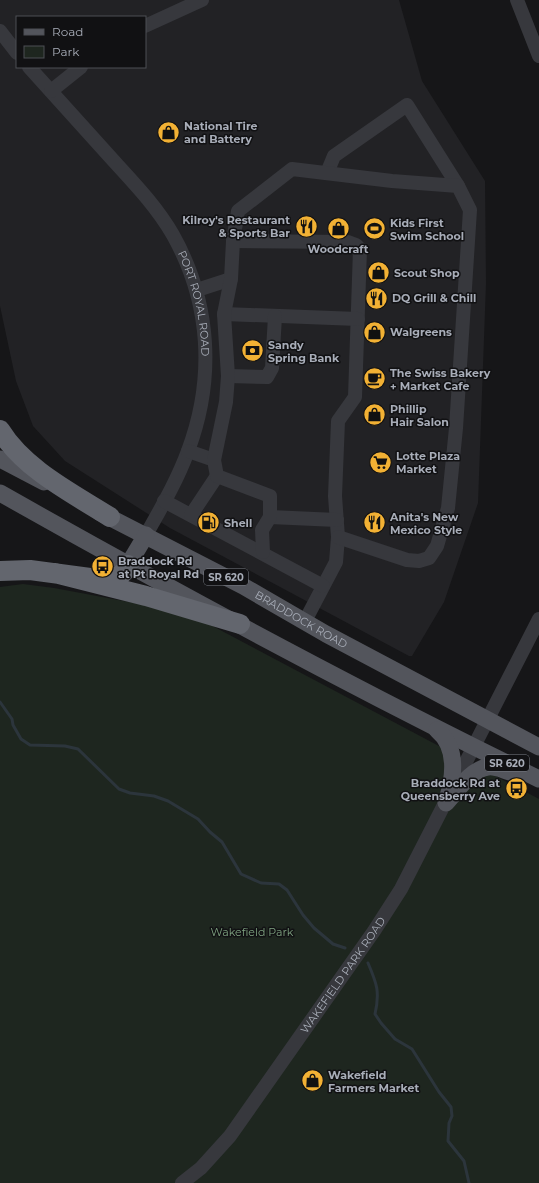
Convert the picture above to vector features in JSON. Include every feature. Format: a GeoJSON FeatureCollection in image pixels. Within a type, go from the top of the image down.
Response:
{"type":"FeatureCollection","features":[{"type":"Feature","properties":{"kind":"highway"},"geometry":{"type":"LineString","coordinates":[[0,430],[19,453],[39,470],[110,517]]}},
{"type":"Feature","properties":{"kind":"highway"},"geometry":{"type":"LineString","coordinates":[[0,571],[30,570],[55,572],[106,580],[115,578],[122,574],[128,565]]}},
{"type":"Feature","properties":{"kind":"highway"},"geometry":{"type":"LineString","coordinates":[[55,572],[146,596],[240,624]]}},
{"type":"Feature","properties":{"kind":"main road","name":"BRADDOCK ROAD"},"geometry":{"type":"LineString","coordinates":[[0,459],[146,535],[488,721],[539,747]]}},
{"type":"Feature","properties":{"kind":"main road","name":"SR 620"},"geometry":{"type":"LineString","coordinates":[[0,493],[128,565],[430,725],[539,779]]}},
{"type":"Feature","properties":{"kind":"main road"},"geometry":{"type":"LineString","coordinates":[[128,565],[146,535]]}},
{"type":"Feature","properties":{"kind":"main road"},"geometry":{"type":"LineString","coordinates":[[430,725],[446,740],[452,758],[452,786],[446,803]]}},
{"type":"Feature","properties":{"kind":"main road"},"geometry":{"type":"LineString","coordinates":[[446,803],[468,779],[482,769],[489,767],[539,779]]}},
{"type":"Feature","properties":{"kind":"street"},"geometry":{"type":"LineString","coordinates":[[146,25],[171,12],[202,0]]}},
{"type":"Feature","properties":{"kind":"street"},"geometry":{"type":"LineString","coordinates":[[517,0],[539,56]]}},
{"type":"Feature","properties":{"kind":"street"},"geometry":{"type":"LineString","coordinates":[[0,31],[16,53]]}},
{"type":"Feature","properties":{"kind":"street","name":"PORT ROYAL ROAD"},"geometry":{"type":"LineString","coordinates":[[30,68],[148,199],[161,216],[184,255],[196,290],[205,326],[205,375],[196,425],[188,451],[178,475],[146,535]]}},
{"type":"Feature","properties":{"kind":"street"},"geometry":{"type":"LineString","coordinates":[[50,91],[80,68]]}},
{"type":"Feature","properties":{"kind":"street"},"geometry":{"type":"LineString","coordinates":[[327,173],[334,156],[407,105],[458,186],[470,210],[455,437],[448,508],[437,546],[429,558],[419,561],[407,560],[338,537]]}},
{"type":"Feature","properties":{"kind":"street"},"geometry":{"type":"LineString","coordinates":[[191,515],[217,476],[214,460],[226,402],[228,376],[224,314],[231,279],[233,242],[238,211],[292,169],[392,181],[458,186]]}},
{"type":"Feature","properties":{"kind":"street"},"geometry":{"type":"LineString","coordinates":[[233,242],[348,242],[356,245],[360,249],[355,396],[338,421],[335,496],[338,537],[336,562],[305,621]]}},
{"type":"Feature","properties":{"kind":"street"},"geometry":{"type":"LineString","coordinates":[[196,290],[231,279]]}},
{"type":"Feature","properties":{"kind":"street"},"geometry":{"type":"LineString","coordinates":[[224,314],[358,320]]}},
{"type":"Feature","properties":{"kind":"street"},"geometry":{"type":"LineString","coordinates":[[228,376],[267,377],[272,368],[274,316]]}},
{"type":"Feature","properties":{"kind":"street"},"geometry":{"type":"LineString","coordinates":[[188,451],[214,460]]}},
{"type":"Feature","properties":{"kind":"street"},"geometry":{"type":"LineString","coordinates":[[217,476],[270,496],[270,517],[262,530],[263,552]]}},
{"type":"Feature","properties":{"kind":"street"},"geometry":{"type":"LineString","coordinates":[[164,501],[263,552],[323,586]]}},
{"type":"Feature","properties":{"kind":"street"},"geometry":{"type":"LineString","coordinates":[[270,517],[337,520]]}},
{"type":"Feature","properties":{"kind":"street","name":"WAKEFIELD PARK ROAD"},"geometry":{"type":"LineString","coordinates":[[182,1183],[207,1162],[230,1136],[390,907],[446,803],[538,623]]}},
{"type":"Feature","properties":{"kind":"shaded area"},"geometry":{"type":"Polygon","coordinates":[[[0,0],[399,0],[422,81],[485,181],[486,283],[478,503],[444,602],[412,656],[409,656],[170,528],[65,461],[33,426],[16,381],[0,306],[0,0]]]}},
{"type":"Feature","properties":{"kind":"green space","name":"Wakefield Park"},"geometry":{"type":"Polygon","coordinates":[[[23,584],[54,588],[188,613],[539,799],[539,1183],[0,1183],[0,587],[23,584]]]}},
{"type":"Feature","properties":{"kind":"waterway"},"geometry":{"type":"LineString","coordinates":[[0,702],[12,719],[13,725],[21,739],[30,745],[65,746],[78,749],[119,789],[130,793],[154,796],[168,801],[198,819],[222,842],[241,874],[261,883],[279,884],[287,890],[303,915],[314,928],[333,944],[345,948]]}},
{"type":"Feature","properties":{"kind":"waterway"},"geometry":{"type":"LineString","coordinates":[[368,963],[377,988],[375,1014],[395,1039],[412,1049],[439,1092],[451,1107],[452,1116],[449,1123],[448,1141],[464,1161],[469,1183]]}},
{"type":"Feature","properties":{"kind":"place","name":"National Tire and Battery"},"geometry":{"type":"Point","coordinates":[168,132]}},
{"type":"Feature","properties":{"kind":"place","name":"Kilroy's Restaurant & Sports Bar"},"geometry":{"type":"Point","coordinates":[306,226]}},
{"type":"Feature","properties":{"kind":"place","name":"Woodcraft"},"geometry":{"type":"Point","coordinates":[338,229]}},
{"type":"Feature","properties":{"kind":"place","name":"Kids First Swim School"},"geometry":{"type":"Point","coordinates":[374,229]}},
{"type":"Feature","properties":{"kind":"place","name":"Scout Shop"},"geometry":{"type":"Point","coordinates":[378,273]}},
{"type":"Feature","properties":{"kind":"place","name":"DQ Grill & Chill"},"geometry":{"type":"Point","coordinates":[377,298]}},
{"type":"Feature","properties":{"kind":"place","name":"Walgreens"},"geometry":{"type":"Point","coordinates":[374,332]}},
{"type":"Feature","properties":{"kind":"place","name":"Sandy Spring Bank"},"geometry":{"type":"Point","coordinates":[253,351]}},
{"type":"Feature","properties":{"kind":"place","name":"The Swiss Bakery + Market Cafe"},"geometry":{"type":"Point","coordinates":[375,379]}},
{"type":"Feature","properties":{"kind":"place","name":"Phillip Hair Salon"},"geometry":{"type":"Point","coordinates":[375,415]}},
{"type":"Feature","properties":{"kind":"place","name":"Lotte Plaza Market"},"geometry":{"type":"Point","coordinates":[381,462]}},
{"type":"Feature","properties":{"kind":"place","name":"Shell"},"geometry":{"type":"Point","coordinates":[208,523]}},
{"type":"Feature","properties":{"kind":"place","name":"Anita's New Mexico Style"},"geometry":{"type":"Point","coordinates":[375,523]}},
{"type":"Feature","properties":{"kind":"place","name":"Braddock Rd at Pt Royal Rd"},"geometry":{"type":"Point","coordinates":[102,567]}},
{"type":"Feature","properties":{"kind":"place","name":"Braddock Rd at Queensberry Ave"},"geometry":{"type":"Point","coordinates":[516,789]}},
{"type":"Feature","properties":{"kind":"place","name":"Wakefield Farmers Market"},"geometry":{"type":"Point","coordinates":[313,1081]}}]}
